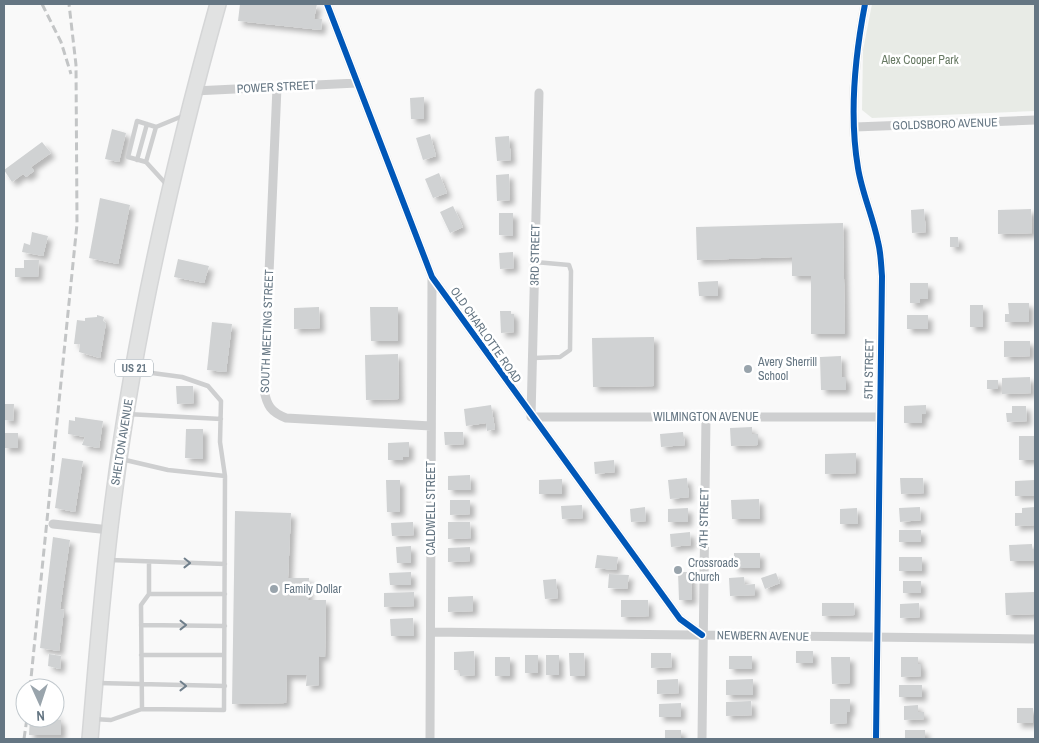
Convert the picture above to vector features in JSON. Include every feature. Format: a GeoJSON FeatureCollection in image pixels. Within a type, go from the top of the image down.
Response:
{"type":"FeatureCollection","features":[{"type":"Feature","properties":{"kind":"main road","name":"SHELTON AVENUE"},"geometry":{"type":"LineString","coordinates":[[90,739],[106,559],[133,371],[152,271],[188,114],[218,4]]}},
{"type":"Feature","properties":{"kind":"street","name":"OLD CHARLOTTE ROAD"},"geometry":{"type":"LineString","coordinates":[[327,4],[432,277],[531,417],[680,619],[702,635]]}},
{"type":"Feature","properties":{"kind":"street","name":"5TH STREET"},"geometry":{"type":"LineString","coordinates":[[865,4],[859,33],[855,87],[855,127],[858,167],[878,242],[882,276],[876,739]]}},
{"type":"Feature","properties":{"kind":"street","name":"POWER STREET"},"geometry":{"type":"LineString","coordinates":[[194,91],[357,83]]}},
{"type":"Feature","properties":{"kind":"street","name":"SOUTH MEETING STREET"},"geometry":{"type":"LineString","coordinates":[[277,87],[264,390],[266,403],[274,413],[286,418],[431,426]]}},
{"type":"Feature","properties":{"kind":"street","name":"3RD STREET"},"geometry":{"type":"LineString","coordinates":[[531,417],[538,93]]}},
{"type":"Feature","properties":{"kind":"street","name":"GOLDSBORO AVENUE"},"geometry":{"type":"LineString","coordinates":[[855,127],[1035,120]]}},
{"type":"Feature","properties":{"kind":"street","name":"CALDWELL STREET"},"geometry":{"type":"LineString","coordinates":[[430,739],[432,277]]}},
{"type":"Feature","properties":{"kind":"street","name":"4TH STREET"},"geometry":{"type":"LineString","coordinates":[[702,739],[706,416]]}},
{"type":"Feature","properties":{"kind":"street","name":"WILMINGTON AVENUE"},"geometry":{"type":"LineString","coordinates":[[531,417],[880,417]]}},
{"type":"Feature","properties":{"kind":"street"},"geometry":{"type":"LineString","coordinates":[[53,524],[110,530]]}},
{"type":"Feature","properties":{"kind":"street","name":"NEWBERN AVENUE"},"geometry":{"type":"LineString","coordinates":[[431,632],[1035,639]]}},
{"type":"Feature","properties":{"kind":"lane"},"geometry":{"type":"LineString","coordinates":[[171,188],[146,162],[128,157],[137,121],[156,127],[188,114]]}},
{"type":"Feature","properties":{"kind":"lane"},"geometry":{"type":"LineString","coordinates":[[137,160],[147,124]]}},
{"type":"Feature","properties":{"kind":"lane"},"geometry":{"type":"LineString","coordinates":[[146,162],[156,127]]}},
{"type":"Feature","properties":{"kind":"lane"},"geometry":{"type":"LineString","coordinates":[[533,358],[560,357],[570,350],[571,271],[569,265],[535,262]]}},
{"type":"Feature","properties":{"kind":"lane"},"geometry":{"type":"LineString","coordinates":[[92,719],[111,720],[142,709],[224,710],[225,476],[220,442],[221,401],[208,386],[182,377],[133,371]]}},
{"type":"Feature","properties":{"kind":"lane"},"geometry":{"type":"LineString","coordinates":[[126,414],[221,419]]}},
{"type":"Feature","properties":{"kind":"lane"},"geometry":{"type":"LineString","coordinates":[[119,458],[168,470],[225,476]]}},
{"type":"Feature","properties":{"kind":"lane"},"geometry":{"type":"LineString","coordinates":[[106,559],[149,563],[225,564]]}},
{"type":"Feature","properties":{"kind":"lane"},"geometry":{"type":"LineString","coordinates":[[142,709],[141,605],[149,594],[149,563]]}},
{"type":"Feature","properties":{"kind":"lane"},"geometry":{"type":"LineString","coordinates":[[149,594],[225,594]]}},
{"type":"Feature","properties":{"kind":"lane"},"geometry":{"type":"LineString","coordinates":[[141,625],[224,626]]}},
{"type":"Feature","properties":{"kind":"lane"},"geometry":{"type":"LineString","coordinates":[[141,655],[224,655]]}},
{"type":"Feature","properties":{"kind":"lane"},"geometry":{"type":"LineString","coordinates":[[95,683],[224,686]]}},
{"type":"Feature","properties":{"kind":"green space","name":"Alex Cooper Park"},"geometry":{"type":"Polygon","coordinates":[[[872,4],[1035,4],[1035,111],[872,118],[862,110],[863,50],[872,4]]]}},
{"type":"Feature","properties":{"kind":"building"},"geometry":{"type":"Polygon","coordinates":[[[240,4],[317,4],[314,19],[322,19],[321,30],[238,21],[240,4]]]}},
{"type":"Feature","properties":{"kind":"building"},"geometry":{"type":"Polygon","coordinates":[[[424,97],[424,119],[411,119],[410,98],[424,97]]]}},
{"type":"Feature","properties":{"kind":"building"},"geometry":{"type":"Polygon","coordinates":[[[112,129],[126,133],[119,162],[105,159],[112,129]]]}},
{"type":"Feature","properties":{"kind":"building"},"geometry":{"type":"Polygon","coordinates":[[[430,134],[436,156],[423,160],[416,138],[430,134]]]}},
{"type":"Feature","properties":{"kind":"building"},"geometry":{"type":"Polygon","coordinates":[[[509,136],[511,160],[497,161],[495,137],[509,136]]]}},
{"type":"Feature","properties":{"kind":"building"},"geometry":{"type":"Polygon","coordinates":[[[42,142],[51,153],[31,167],[34,171],[26,177],[23,174],[12,182],[4,170],[42,142]]]}},
{"type":"Feature","properties":{"kind":"building"},"geometry":{"type":"Polygon","coordinates":[[[439,173],[447,193],[433,198],[425,179],[439,173]]]}},
{"type":"Feature","properties":{"kind":"building"},"geometry":{"type":"Polygon","coordinates":[[[509,174],[510,200],[497,201],[496,175],[509,174]]]}},
{"type":"Feature","properties":{"kind":"building"},"geometry":{"type":"Polygon","coordinates":[[[100,198],[130,205],[118,264],[89,258],[100,198]]]}},
{"type":"Feature","properties":{"kind":"building"},"geometry":{"type":"Polygon","coordinates":[[[453,206],[463,227],[450,233],[440,212],[453,206]]]}},
{"type":"Feature","properties":{"kind":"building"},"geometry":{"type":"Polygon","coordinates":[[[924,209],[926,232],[912,233],[911,210],[924,209]]]}},
{"type":"Feature","properties":{"kind":"building"},"geometry":{"type":"Polygon","coordinates":[[[1031,209],[1032,233],[998,234],[998,210],[1031,209]]]}},
{"type":"Feature","properties":{"kind":"building"},"geometry":{"type":"Polygon","coordinates":[[[499,213],[513,213],[513,236],[499,235],[499,213]]]}},
{"type":"Feature","properties":{"kind":"building"},"geometry":{"type":"Polygon","coordinates":[[[843,223],[845,334],[811,334],[811,276],[792,276],[792,257],[697,260],[696,227],[843,223]]]}},
{"type":"Feature","properties":{"kind":"building"},"geometry":{"type":"Polygon","coordinates":[[[32,232],[48,236],[43,256],[22,252],[24,243],[30,245],[32,232]]]}},
{"type":"Feature","properties":{"kind":"building"},"geometry":{"type":"Polygon","coordinates":[[[950,237],[958,237],[959,247],[950,247],[950,237]]]}},
{"type":"Feature","properties":{"kind":"building"},"geometry":{"type":"Polygon","coordinates":[[[513,252],[514,268],[500,269],[499,253],[513,252]]]}},
{"type":"Feature","properties":{"kind":"building"},"geometry":{"type":"Polygon","coordinates":[[[178,259],[209,266],[204,283],[174,277],[178,259]]]}},
{"type":"Feature","properties":{"kind":"building"},"geometry":{"type":"Polygon","coordinates":[[[24,260],[39,260],[38,277],[15,277],[15,268],[24,268],[24,260]]]}},
{"type":"Feature","properties":{"kind":"building"},"geometry":{"type":"Polygon","coordinates":[[[718,281],[718,296],[699,296],[698,282],[718,281]]]}},
{"type":"Feature","properties":{"kind":"building"},"geometry":{"type":"Polygon","coordinates":[[[910,283],[928,283],[928,299],[920,299],[920,303],[910,303],[910,283]]]}},
{"type":"Feature","properties":{"kind":"building"},"geometry":{"type":"Polygon","coordinates":[[[1008,303],[1029,303],[1029,322],[1005,322],[1005,314],[1009,314],[1008,303]]]}},
{"type":"Feature","properties":{"kind":"building"},"geometry":{"type":"Polygon","coordinates":[[[970,305],[983,305],[983,327],[970,327],[970,305]]]}},
{"type":"Feature","properties":{"kind":"building"},"geometry":{"type":"Polygon","coordinates":[[[319,307],[320,328],[294,329],[294,308],[319,307]]]}},
{"type":"Feature","properties":{"kind":"building"},"geometry":{"type":"Polygon","coordinates":[[[370,307],[398,307],[398,341],[371,341],[370,307]]]}},
{"type":"Feature","properties":{"kind":"building"},"geometry":{"type":"Polygon","coordinates":[[[500,311],[511,311],[511,314],[514,314],[514,332],[501,333],[500,311]]]}},
{"type":"Feature","properties":{"kind":"building"},"geometry":{"type":"Polygon","coordinates":[[[97,315],[104,317],[103,321],[106,323],[100,358],[79,352],[80,344],[74,344],[77,320],[85,321],[85,318],[97,317],[97,315]]]}},
{"type":"Feature","properties":{"kind":"building"},"geometry":{"type":"Polygon","coordinates":[[[907,315],[928,315],[928,329],[907,329],[907,315]]]}},
{"type":"Feature","properties":{"kind":"building"},"geometry":{"type":"Polygon","coordinates":[[[212,322],[232,324],[226,372],[207,370],[212,322]]]}},
{"type":"Feature","properties":{"kind":"building"},"geometry":{"type":"Polygon","coordinates":[[[654,337],[654,386],[593,387],[592,338],[654,337]]]}},
{"type":"Feature","properties":{"kind":"building"},"geometry":{"type":"Polygon","coordinates":[[[1004,341],[1030,341],[1030,356],[1004,357],[1004,341]]]}},
{"type":"Feature","properties":{"kind":"building"},"geometry":{"type":"Polygon","coordinates":[[[398,354],[399,399],[366,400],[365,355],[398,354]]]}},
{"type":"Feature","properties":{"kind":"building"},"geometry":{"type":"Polygon","coordinates":[[[841,356],[842,377],[846,377],[846,390],[821,390],[820,357],[841,356]]]}},
{"type":"Feature","properties":{"kind":"building"},"geometry":{"type":"Polygon","coordinates":[[[1030,377],[1031,393],[1002,394],[1002,378],[1030,377]]]}},
{"type":"Feature","properties":{"kind":"building"},"geometry":{"type":"Polygon","coordinates":[[[987,380],[998,380],[998,389],[987,389],[987,380]]]}},
{"type":"Feature","properties":{"kind":"building"},"geometry":{"type":"Polygon","coordinates":[[[176,386],[193,386],[194,403],[177,404],[176,386]]]}},
{"type":"Feature","properties":{"kind":"building"},"geometry":{"type":"Polygon","coordinates":[[[4,404],[14,404],[13,421],[4,420],[4,404]]]}},
{"type":"Feature","properties":{"kind":"building"},"geometry":{"type":"Polygon","coordinates":[[[491,405],[495,429],[487,431],[486,423],[466,426],[464,409],[491,405]]]}},
{"type":"Feature","properties":{"kind":"building"},"geometry":{"type":"Polygon","coordinates":[[[926,405],[926,414],[922,414],[922,423],[904,423],[904,406],[926,405]]]}},
{"type":"Feature","properties":{"kind":"building"},"geometry":{"type":"Polygon","coordinates":[[[1012,406],[1026,406],[1027,421],[1007,422],[1006,413],[1012,413],[1012,406]]]}},
{"type":"Feature","properties":{"kind":"building"},"geometry":{"type":"Polygon","coordinates":[[[75,417],[103,421],[99,448],[82,445],[85,437],[68,434],[69,420],[75,421],[75,417]]]}},
{"type":"Feature","properties":{"kind":"building"},"geometry":{"type":"Polygon","coordinates":[[[752,427],[752,434],[758,434],[758,445],[731,446],[730,428],[752,427]]]}},
{"type":"Feature","properties":{"kind":"building"},"geometry":{"type":"Polygon","coordinates":[[[186,429],[203,429],[203,459],[185,458],[186,429]]]}},
{"type":"Feature","properties":{"kind":"building"},"geometry":{"type":"Polygon","coordinates":[[[444,432],[463,432],[464,444],[445,445],[444,432]]]}},
{"type":"Feature","properties":{"kind":"building"},"geometry":{"type":"Polygon","coordinates":[[[683,432],[685,445],[661,447],[660,434],[683,432]]]}},
{"type":"Feature","properties":{"kind":"building"},"geometry":{"type":"Polygon","coordinates":[[[4,433],[18,433],[18,448],[4,448],[4,433]]]}},
{"type":"Feature","properties":{"kind":"building"},"geometry":{"type":"Polygon","coordinates":[[[1019,436],[1035,436],[1035,460],[1019,460],[1019,436]]]}},
{"type":"Feature","properties":{"kind":"building"},"geometry":{"type":"Polygon","coordinates":[[[409,442],[409,457],[403,457],[403,460],[388,460],[388,443],[409,442]]]}},
{"type":"Feature","properties":{"kind":"building"},"geometry":{"type":"Polygon","coordinates":[[[856,453],[856,473],[825,474],[825,454],[856,453]]]}},
{"type":"Feature","properties":{"kind":"building"},"geometry":{"type":"Polygon","coordinates":[[[62,458],[83,461],[75,512],[55,508],[62,458]]]}},
{"type":"Feature","properties":{"kind":"building"},"geometry":{"type":"Polygon","coordinates":[[[614,460],[615,472],[595,474],[594,462],[614,460]]]}},
{"type":"Feature","properties":{"kind":"building"},"geometry":{"type":"Polygon","coordinates":[[[470,475],[471,490],[448,490],[448,476],[470,475]]]}},
{"type":"Feature","properties":{"kind":"building"},"geometry":{"type":"Polygon","coordinates":[[[687,478],[689,497],[670,499],[668,480],[687,478]]]}},
{"type":"Feature","properties":{"kind":"building"},"geometry":{"type":"Polygon","coordinates":[[[900,478],[923,478],[924,493],[901,494],[900,478]]]}},
{"type":"Feature","properties":{"kind":"building"},"geometry":{"type":"Polygon","coordinates":[[[562,479],[562,494],[539,494],[539,480],[562,479]]]}},
{"type":"Feature","properties":{"kind":"building"},"geometry":{"type":"Polygon","coordinates":[[[386,480],[400,480],[400,512],[387,512],[386,480]]]}},
{"type":"Feature","properties":{"kind":"building"},"geometry":{"type":"Polygon","coordinates":[[[1035,480],[1035,496],[1015,496],[1015,481],[1035,480]]]}},
{"type":"Feature","properties":{"kind":"building"},"geometry":{"type":"Polygon","coordinates":[[[759,499],[760,519],[732,519],[731,500],[759,499]]]}},
{"type":"Feature","properties":{"kind":"building"},"geometry":{"type":"Polygon","coordinates":[[[450,500],[470,500],[470,514],[450,515],[450,500]]]}},
{"type":"Feature","properties":{"kind":"building"},"geometry":{"type":"Polygon","coordinates":[[[582,505],[583,518],[562,519],[561,506],[582,505]]]}},
{"type":"Feature","properties":{"kind":"building"},"geometry":{"type":"Polygon","coordinates":[[[645,507],[646,521],[631,522],[630,509],[645,507]]]}},
{"type":"Feature","properties":{"kind":"building"},"geometry":{"type":"Polygon","coordinates":[[[920,507],[921,520],[900,522],[899,508],[920,507]]]}},
{"type":"Feature","properties":{"kind":"building"},"geometry":{"type":"Polygon","coordinates":[[[1035,507],[1035,525],[1015,526],[1015,513],[1022,513],[1022,508],[1035,507]]]}},
{"type":"Feature","properties":{"kind":"building"},"geometry":{"type":"Polygon","coordinates":[[[688,508],[688,522],[668,522],[668,509],[688,508]]]}},
{"type":"Feature","properties":{"kind":"building"},"geometry":{"type":"Polygon","coordinates":[[[857,508],[858,524],[840,524],[840,509],[857,508]]]}},
{"type":"Feature","properties":{"kind":"building"},"geometry":{"type":"Polygon","coordinates":[[[235,511],[291,513],[288,578],[309,578],[308,600],[326,600],[325,657],[319,656],[319,685],[306,686],[307,675],[287,675],[286,703],[232,704],[235,511]]]}},
{"type":"Feature","properties":{"kind":"building"},"geometry":{"type":"Polygon","coordinates":[[[413,522],[414,535],[392,536],[391,523],[413,522]]]}},
{"type":"Feature","properties":{"kind":"building"},"geometry":{"type":"Polygon","coordinates":[[[448,522],[470,522],[471,538],[448,539],[448,522]]]}},
{"type":"Feature","properties":{"kind":"building"},"geometry":{"type":"Polygon","coordinates":[[[899,530],[921,530],[921,542],[899,542],[899,530]]]}},
{"type":"Feature","properties":{"kind":"building"},"geometry":{"type":"Polygon","coordinates":[[[690,532],[691,545],[671,547],[670,534],[690,532]]]}},
{"type":"Feature","properties":{"kind":"building"},"geometry":{"type":"Polygon","coordinates":[[[53,537],[70,540],[60,609],[64,610],[59,651],[40,648],[53,537]]]}},
{"type":"Feature","properties":{"kind":"building"},"geometry":{"type":"Polygon","coordinates":[[[1032,544],[1032,549],[1035,549],[1035,561],[1010,561],[1009,545],[1032,544]]]}},
{"type":"Feature","properties":{"kind":"building"},"geometry":{"type":"Polygon","coordinates":[[[411,546],[411,563],[397,563],[396,547],[411,546]]]}},
{"type":"Feature","properties":{"kind":"building"},"geometry":{"type":"Polygon","coordinates":[[[470,547],[470,561],[448,562],[448,548],[470,547]]]}},
{"type":"Feature","properties":{"kind":"building"},"geometry":{"type":"Polygon","coordinates":[[[734,553],[760,553],[760,568],[734,568],[734,553]]]}},
{"type":"Feature","properties":{"kind":"building"},"geometry":{"type":"Polygon","coordinates":[[[597,555],[618,557],[616,570],[595,568],[597,555]]]}},
{"type":"Feature","properties":{"kind":"building"},"geometry":{"type":"Polygon","coordinates":[[[899,557],[922,557],[922,571],[899,571],[899,557]]]}},
{"type":"Feature","properties":{"kind":"building"},"geometry":{"type":"Polygon","coordinates":[[[411,572],[411,585],[390,585],[389,573],[411,572]]]}},
{"type":"Feature","properties":{"kind":"building"},"geometry":{"type":"Polygon","coordinates":[[[678,572],[691,572],[692,600],[679,600],[678,572]]]}},
{"type":"Feature","properties":{"kind":"building"},"geometry":{"type":"Polygon","coordinates":[[[776,573],[780,583],[765,589],[761,578],[776,573]]]}},
{"type":"Feature","properties":{"kind":"building"},"geometry":{"type":"Polygon","coordinates":[[[609,574],[629,575],[627,589],[608,588],[609,574]]]}},
{"type":"Feature","properties":{"kind":"building"},"geometry":{"type":"Polygon","coordinates":[[[744,577],[745,585],[755,584],[755,595],[730,596],[729,578],[744,577]]]}},
{"type":"Feature","properties":{"kind":"building"},"geometry":{"type":"Polygon","coordinates":[[[556,579],[558,598],[545,599],[543,580],[556,579]]]}},
{"type":"Feature","properties":{"kind":"building"},"geometry":{"type":"Polygon","coordinates":[[[903,581],[921,581],[921,593],[903,593],[903,581]]]}},
{"type":"Feature","properties":{"kind":"building"},"geometry":{"type":"Polygon","coordinates":[[[414,592],[414,606],[384,607],[384,593],[414,592]]]}},
{"type":"Feature","properties":{"kind":"building"},"geometry":{"type":"Polygon","coordinates":[[[1035,592],[1035,614],[1006,615],[1005,593],[1035,592]]]}},
{"type":"Feature","properties":{"kind":"building"},"geometry":{"type":"Polygon","coordinates":[[[473,596],[473,611],[448,612],[448,597],[473,596]]]}},
{"type":"Feature","properties":{"kind":"building"},"geometry":{"type":"Polygon","coordinates":[[[621,600],[648,600],[649,616],[621,617],[621,600]]]}},
{"type":"Feature","properties":{"kind":"building"},"geometry":{"type":"Polygon","coordinates":[[[822,603],[854,603],[855,615],[822,616],[822,603]]]}},
{"type":"Feature","properties":{"kind":"building"},"geometry":{"type":"Polygon","coordinates":[[[919,603],[920,617],[900,618],[900,604],[919,603]]]}},
{"type":"Feature","properties":{"kind":"building"},"geometry":{"type":"Polygon","coordinates":[[[413,618],[414,636],[391,636],[390,619],[413,618]]]}},
{"type":"Feature","properties":{"kind":"building"},"geometry":{"type":"Polygon","coordinates":[[[474,651],[475,675],[460,676],[460,670],[454,670],[454,652],[474,651]]]}},
{"type":"Feature","properties":{"kind":"building"},"geometry":{"type":"Polygon","coordinates":[[[796,651],[813,651],[813,663],[796,663],[796,651]]]}},
{"type":"Feature","properties":{"kind":"building"},"geometry":{"type":"Polygon","coordinates":[[[569,653],[584,653],[585,676],[570,676],[569,653]]]}},
{"type":"Feature","properties":{"kind":"building"},"geometry":{"type":"Polygon","coordinates":[[[651,653],[671,653],[672,667],[651,668],[651,653]]]}},
{"type":"Feature","properties":{"kind":"building"},"geometry":{"type":"Polygon","coordinates":[[[49,654],[61,656],[60,669],[48,666],[49,654]]]}},
{"type":"Feature","properties":{"kind":"building"},"geometry":{"type":"Polygon","coordinates":[[[525,655],[538,655],[538,673],[525,673],[525,655]]]}},
{"type":"Feature","properties":{"kind":"building"},"geometry":{"type":"Polygon","coordinates":[[[546,655],[559,655],[559,675],[546,675],[546,655]]]}},
{"type":"Feature","properties":{"kind":"building"},"geometry":{"type":"Polygon","coordinates":[[[729,656],[752,656],[752,669],[729,669],[729,656]]]}},
{"type":"Feature","properties":{"kind":"building"},"geometry":{"type":"Polygon","coordinates":[[[495,657],[510,657],[510,676],[495,676],[495,657]]]}},
{"type":"Feature","properties":{"kind":"building"},"geometry":{"type":"Polygon","coordinates":[[[831,657],[850,657],[850,683],[832,684],[831,657]]]}},
{"type":"Feature","properties":{"kind":"building"},"geometry":{"type":"Polygon","coordinates":[[[901,657],[918,657],[918,664],[921,664],[921,676],[901,677],[901,657]]]}},
{"type":"Feature","properties":{"kind":"building"},"geometry":{"type":"Polygon","coordinates":[[[678,679],[679,693],[657,694],[657,680],[678,679]]]}},
{"type":"Feature","properties":{"kind":"building"},"geometry":{"type":"Polygon","coordinates":[[[753,679],[753,695],[726,695],[726,680],[753,679]]]}},
{"type":"Feature","properties":{"kind":"building"},"geometry":{"type":"Polygon","coordinates":[[[899,685],[922,685],[922,697],[899,697],[899,685]]]}},
{"type":"Feature","properties":{"kind":"building"},"geometry":{"type":"Polygon","coordinates":[[[830,699],[850,699],[850,712],[847,712],[847,723],[830,724],[830,699]]]}},
{"type":"Feature","properties":{"kind":"building"},"geometry":{"type":"Polygon","coordinates":[[[751,701],[752,715],[726,716],[726,702],[751,701]]]}},
{"type":"Feature","properties":{"kind":"building"},"geometry":{"type":"Polygon","coordinates":[[[681,703],[681,717],[659,717],[659,704],[681,703]]]}},
{"type":"Feature","properties":{"kind":"building"},"geometry":{"type":"Polygon","coordinates":[[[918,705],[918,712],[924,712],[924,719],[904,720],[904,706],[918,705]]]}},
{"type":"Feature","properties":{"kind":"building"},"geometry":{"type":"Polygon","coordinates":[[[1017,708],[1033,708],[1033,723],[1017,723],[1017,708]]]}},
{"type":"Feature","properties":{"kind":"building"},"geometry":{"type":"Polygon","coordinates":[[[29,728],[61,728],[61,735],[29,735],[29,728]]]}},
{"type":"Feature","properties":{"kind":"building"},"geometry":{"type":"Polygon","coordinates":[[[665,730],[681,730],[681,739],[665,739],[665,730]]]}},
{"type":"Feature","properties":{"kind":"building"},"geometry":{"type":"Polygon","coordinates":[[[905,730],[925,730],[925,739],[905,739],[905,730]]]}},
{"type":"Feature","properties":{"kind":"railway"},"geometry":{"type":"LineString","coordinates":[[42,4],[61,42],[71,74]]}},
{"type":"Feature","properties":{"kind":"railway"},"geometry":{"type":"LineString","coordinates":[[31,678],[77,224],[76,65],[69,4]]}},
{"type":"Feature","properties":{"kind":"railway"},"geometry":{"type":"LineString","coordinates":[[24,739],[26,728]]}},
{"type":"Feature","properties":{"kind":"cycle path"},"geometry":{"type":"LineString","coordinates":[[327,4],[432,277],[680,619],[702,635]]}},
{"type":"Feature","properties":{"kind":"cycle path"},"geometry":{"type":"LineString","coordinates":[[865,4],[858,44],[854,86],[855,148],[862,187],[879,246],[882,276],[876,739]]}},
{"type":"Feature","properties":{"kind":"place","name":"Avery Sherrill School"},"geometry":{"type":"Point","coordinates":[748,369]}},
{"type":"Feature","properties":{"kind":"place","name":"Crossroads Church"},"geometry":{"type":"Point","coordinates":[678,570]}},
{"type":"Feature","properties":{"kind":"place","name":"Family Dollar"},"geometry":{"type":"Point","coordinates":[274,589]}}]}
